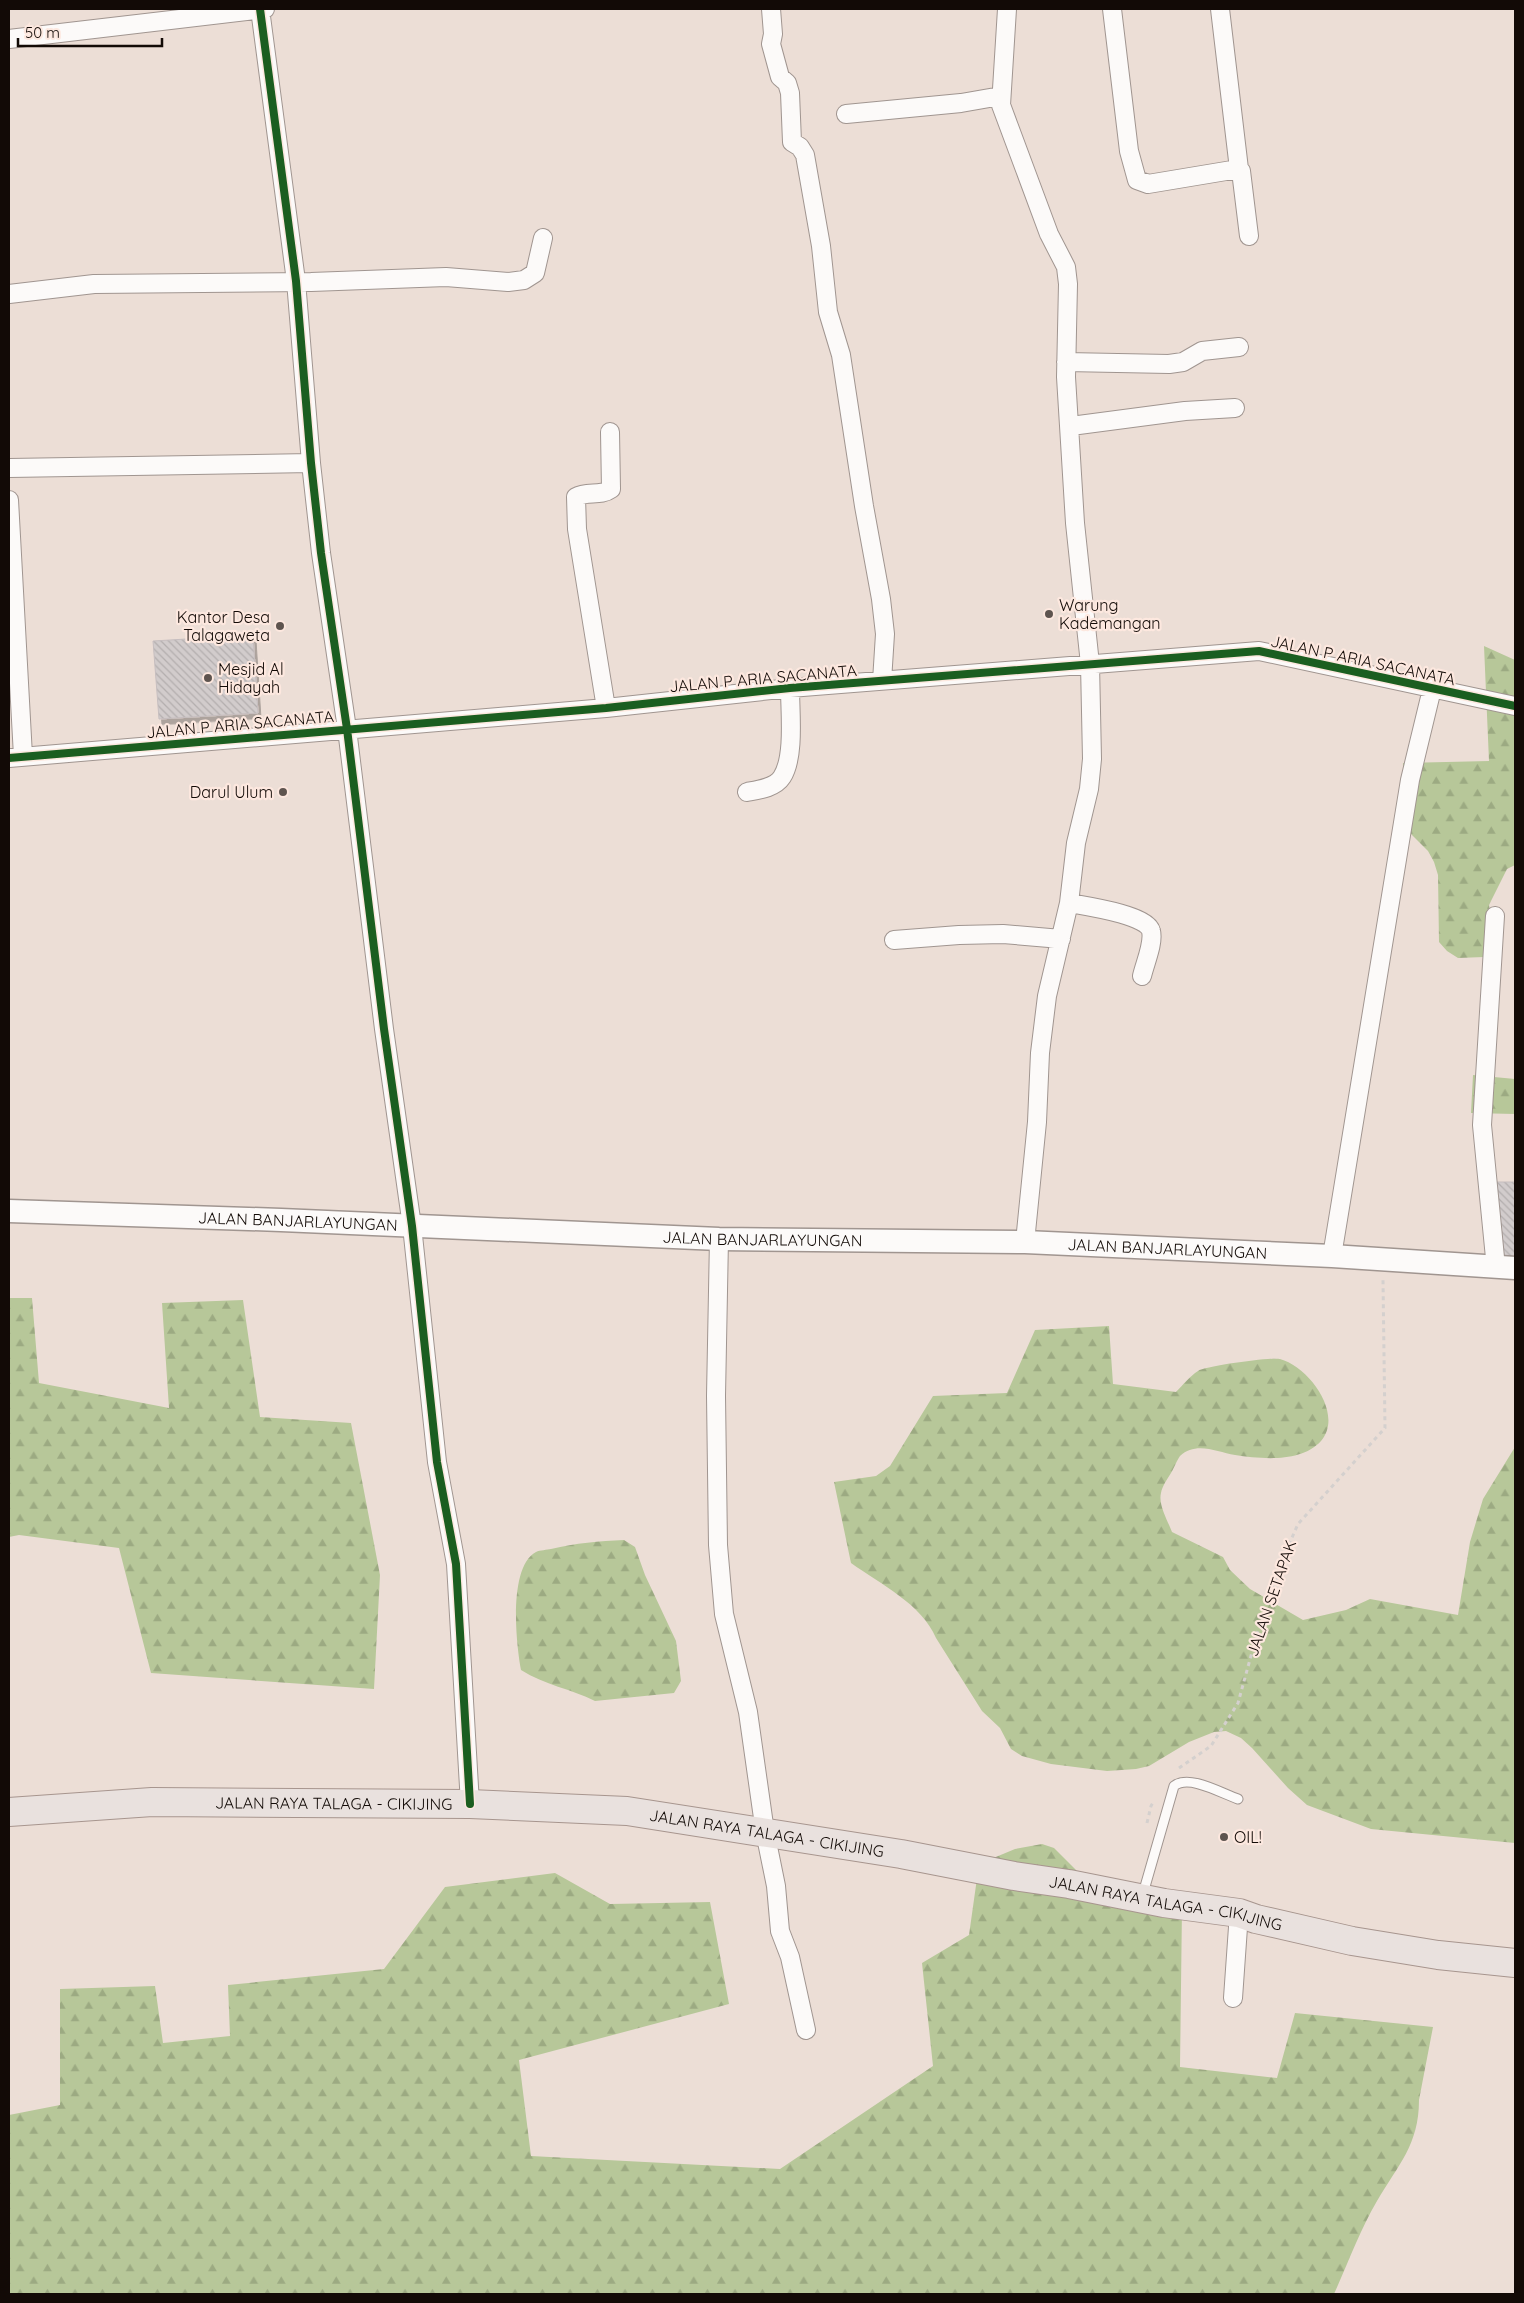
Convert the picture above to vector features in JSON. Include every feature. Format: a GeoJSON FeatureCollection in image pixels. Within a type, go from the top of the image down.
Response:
{"type":"FeatureCollection","features":[{"type":"Feature","properties":{"kind":"main road","name":"JALAN RAYA TALAGA - CIKIJING"},"geometry":{"type":"LineString","coordinates":[[9,1812],[152,1802],[470,1804],[627,1811],[765,1832],[1069,1884],[1141,1899],[1239,1913],[1256,1919],[1352,1941],[1438,1955],[1515,1963]]}},
{"type":"Feature","properties":{"kind":"street"},"geometry":{"type":"LineString","coordinates":[[260,9],[296,281],[311,463],[321,553],[347,729],[384,1029],[412,1226],[437,1462],[456,1564],[470,1804]]}},
{"type":"Feature","properties":{"kind":"street"},"geometry":{"type":"LineString","coordinates":[[9,39],[265,9]]}},
{"type":"Feature","properties":{"kind":"street"},"geometry":{"type":"LineString","coordinates":[[771,9],[773,34],[771,44],[780,77],[787,83],[790,93],[792,142],[800,147],[805,155],[820,246],[828,312],[841,355],[852,421],[864,506],[881,599],[884,634],[882,681]]}},
{"type":"Feature","properties":{"kind":"street"},"geometry":{"type":"LineString","coordinates":[[1007,9],[1001,105],[1049,234],[1066,267],[1068,284],[1066,362],[1075,523],[1090,664],[1092,759],[1089,789],[1076,844],[1069,903],[1047,996],[1040,1053],[1037,1122],[1025,1242]]}},
{"type":"Feature","properties":{"kind":"street"},"geometry":{"type":"LineString","coordinates":[[1112,9],[1130,151],[1137,180],[1148,184],[1239,169]]}},
{"type":"Feature","properties":{"kind":"street"},"geometry":{"type":"LineString","coordinates":[[1220,9],[1249,236]]}},
{"type":"Feature","properties":{"kind":"street"},"geometry":{"type":"LineString","coordinates":[[846,114],[961,103],[1001,96]]}},
{"type":"Feature","properties":{"kind":"street"},"geometry":{"type":"LineString","coordinates":[[9,294],[94,284],[310,282],[446,276],[508,282],[524,280],[535,273],[543,238]]}},
{"type":"Feature","properties":{"kind":"street"},"geometry":{"type":"LineString","coordinates":[[1066,362],[1168,364],[1183,362],[1202,351],[1239,348]]}},
{"type":"Feature","properties":{"kind":"street"},"geometry":{"type":"LineString","coordinates":[[1070,426],[1186,411],[1235,408]]}},
{"type":"Feature","properties":{"kind":"street"},"geometry":{"type":"LineString","coordinates":[[606,708],[577,529],[575,502],[576,497],[580,494],[602,494],[611,489],[610,432]]}},
{"type":"Feature","properties":{"kind":"street"},"geometry":{"type":"LineString","coordinates":[[9,468],[311,463]]}},
{"type":"Feature","properties":{"kind":"street"},"geometry":{"type":"LineString","coordinates":[[9,500],[16,757]]}},
{"type":"Feature","properties":{"kind":"street","name":"JALAN P ARIA SACANATA"},"geometry":{"type":"LineString","coordinates":[[16,757],[606,708],[790,688],[1259,652],[1515,706]]}},
{"type":"Feature","properties":{"kind":"street"},"geometry":{"type":"LineString","coordinates":[[747,792],[770,787],[782,778],[790,751],[790,688]]}},
{"type":"Feature","properties":{"kind":"street"},"geometry":{"type":"LineString","coordinates":[[1332,1256],[1410,780],[1432,689]]}},
{"type":"Feature","properties":{"kind":"street"},"geometry":{"type":"LineString","coordinates":[[1069,903],[1137,918],[1148,925],[1151,930],[1151,937],[1142,976]]}},
{"type":"Feature","properties":{"kind":"street"},"geometry":{"type":"LineString","coordinates":[[1495,916],[1482,1125],[1506,1268]]}},
{"type":"Feature","properties":{"kind":"street"},"geometry":{"type":"LineString","coordinates":[[894,940],[994,934],[1061,940]]}},
{"type":"Feature","properties":{"kind":"street","name":"JALAN BANJARLAYUNGAN"},"geometry":{"type":"LineString","coordinates":[[9,1211],[718,1239],[1025,1242],[1332,1256],[1506,1268]]}},
{"type":"Feature","properties":{"kind":"street"},"geometry":{"type":"LineString","coordinates":[[718,1239],[716,1396],[718,1545],[724,1614],[748,1712],[765,1832],[776,1886],[780,1931],[790,1957],[806,2030]]}},
{"type":"Feature","properties":{"kind":"street"},"geometry":{"type":"LineString","coordinates":[[1233,1998],[1239,1913]]}},
{"type":"Feature","properties":{"kind":"lane"},"geometry":{"type":"LineString","coordinates":[[1141,1899],[1174,1786],[1179,1782],[1188,1780],[1238,1799]]}},
{"type":"Feature","properties":{"kind":"path"},"geometry":{"type":"LineString","coordinates":[[1146,1830],[1151,1806],[1156,1799]]}},
{"type":"Feature","properties":{"kind":"green space"},"geometry":{"type":"Polygon","coordinates":[[[1484,646],[1515,660],[1515,865],[1507,869],[1489,905],[1493,932],[1484,957],[1458,958],[1447,951],[1439,942],[1438,875],[1428,851],[1408,831],[1403,763],[1489,761],[1484,646]]]}},
{"type":"Feature","properties":{"kind":"green space"},"geometry":{"type":"Polygon","coordinates":[[[1473,1075],[1515,1079],[1515,1114],[1471,1113],[1473,1075]]]}},
{"type":"Feature","properties":{"kind":"green space"},"geometry":{"type":"Polygon","coordinates":[[[9,1298],[32,1298],[39,1383],[169,1408],[162,1303],[243,1300],[260,1417],[351,1423],[380,1575],[374,1689],[151,1673],[119,1548],[19,1535],[9,1537],[9,1298]]]}},
{"type":"Feature","properties":{"kind":"green space"},"geometry":{"type":"Polygon","coordinates":[[[1109,1326],[1113,1384],[1176,1392],[1192,1375],[1203,1369],[1238,1362],[1280,1359],[1302,1371],[1320,1393],[1326,1405],[1327,1430],[1321,1441],[1313,1448],[1303,1453],[1281,1458],[1257,1458],[1200,1448],[1193,1449],[1180,1456],[1163,1488],[1160,1498],[1172,1532],[1223,1557],[1230,1570],[1250,1589],[1303,1620],[1346,1610],[1370,1599],[1458,1615],[1470,1542],[1483,1499],[1515,1447],[1515,1843],[1371,1829],[1307,1805],[1288,1788],[1252,1748],[1241,1738],[1226,1731],[1214,1732],[1189,1742],[1149,1766],[1136,1769],[1107,1771],[1051,1764],[1022,1756],[1011,1749],[1000,1728],[982,1711],[930,1626],[921,1615],[899,1596],[851,1563],[834,1482],[876,1476],[890,1466],[933,1396],[1007,1393],[1035,1330],[1109,1326]]]}},
{"type":"Feature","properties":{"kind":"green space"},"geometry":{"type":"Polygon","coordinates":[[[624,1540],[635,1547],[645,1575],[676,1641],[681,1681],[674,1693],[595,1701],[521,1670],[517,1643],[516,1607],[521,1573],[527,1560],[539,1551],[569,1545],[624,1540]]]}},
{"type":"Feature","properties":{"kind":"green space"},"geometry":{"type":"Polygon","coordinates":[[[1042,1844],[1054,1848],[1099,1893],[1182,1907],[1180,2067],[1277,2078],[1295,2013],[1433,2027],[1419,2100],[1418,2116],[1411,2142],[1400,2165],[1371,2212],[1334,2294],[9,2294],[9,2115],[60,2105],[60,1989],[155,1986],[163,2043],[230,2036],[228,1985],[384,1969],[445,1887],[555,1873],[610,1904],[710,1902],[729,2004],[519,2060],[531,2156],[780,2169],[933,2066],[922,1963],[969,1935],[979,1864],[1015,1849],[1042,1844]]]}},
{"type":"Feature","properties":{"kind":"building"},"geometry":{"type":"Polygon","coordinates":[[[253,635],[258,713],[159,719],[153,641],[253,635]]]}},
{"type":"Feature","properties":{"kind":"building"},"geometry":{"type":"Polygon","coordinates":[[[1496,1182],[1515,1182],[1515,1259],[1496,1259],[1496,1182]]]}},
{"type":"Feature","properties":{"kind":"cycle path"},"geometry":{"type":"LineString","coordinates":[[260,9],[296,281],[311,463],[321,553],[347,729],[384,1029],[412,1226],[437,1462],[456,1564],[470,1804]]}},
{"type":"Feature","properties":{"kind":"cycle path"},"geometry":{"type":"LineString","coordinates":[[9,758],[606,708],[790,688],[1259,651],[1515,706]]}},
{"type":"Feature","properties":{"kind":"place","name":"Warung Kademangan"},"geometry":{"type":"Point","coordinates":[1049,614]}},
{"type":"Feature","properties":{"kind":"place","name":"Kantor Desa Talagaweta"},"geometry":{"type":"Point","coordinates":[280,626]}},
{"type":"Feature","properties":{"kind":"place","name":"Mesjid Al Hidayah"},"geometry":{"type":"Point","coordinates":[208,678]}},
{"type":"Feature","properties":{"kind":"place","name":"Darul Ulum"},"geometry":{"type":"Point","coordinates":[283,792]}},
{"type":"Feature","properties":{"kind":"place","name":"OIL!"},"geometry":{"type":"Point","coordinates":[1224,1837]}}]}
